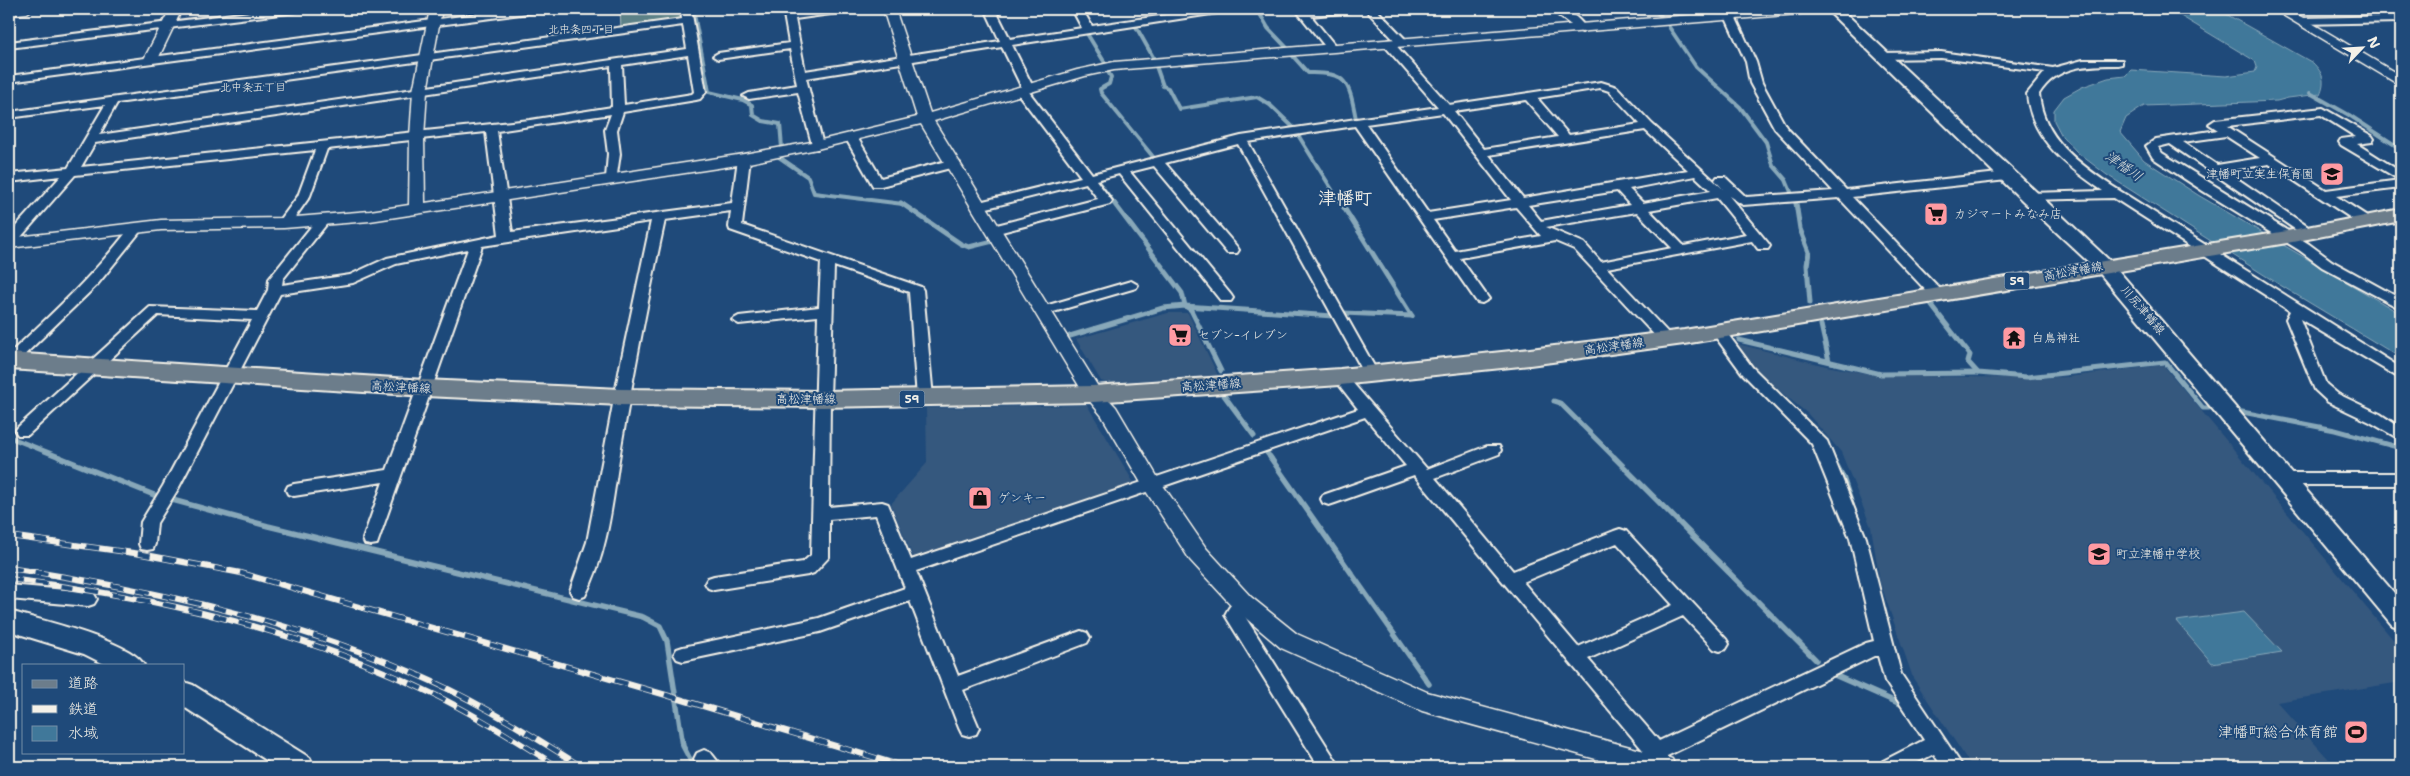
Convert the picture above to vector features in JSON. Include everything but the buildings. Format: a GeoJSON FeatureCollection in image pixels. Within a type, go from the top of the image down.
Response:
{"type":"FeatureCollection","features":[{"type":"Feature","properties":{"kind":"main road","name":"川尻津幡線"},"geometry":{"type":"LineString","coordinates":[[1833,9],[2029,198],[2104,266],[2194,370],[2282,479],[2401,618]]}},
{"type":"Feature","properties":{"kind":"main road","name":"高松津幡線"},"geometry":{"type":"LineString","coordinates":[[9,361],[425,388],[621,397],[822,400],[1093,394],[1340,377],[1530,357],[1719,332],[2310,233],[2401,215]]}},
{"type":"Feature","properties":{"kind":"main road"},"geometry":{"type":"LineString","coordinates":[[9,621],[92,646],[129,664]]}},
{"type":"Feature","properties":{"kind":"main road"},"geometry":{"type":"LineString","coordinates":[[185,695],[300,767]]}},
{"type":"Feature","properties":{"kind":"street"},"geometry":{"type":"LineString","coordinates":[[9,11],[27,9]]}},
{"type":"Feature","properties":{"kind":"street"},"geometry":{"type":"LineString","coordinates":[[151,60],[176,9]]}},
{"type":"Feature","properties":{"kind":"street"},"geometry":{"type":"LineString","coordinates":[[9,45],[296,9]]}},
{"type":"Feature","properties":{"kind":"street"},"geometry":{"type":"LineString","coordinates":[[9,79],[151,60],[435,15],[536,9]]}},
{"type":"Feature","properties":{"kind":"street"},"geometry":{"type":"LineString","coordinates":[[817,146],[801,82],[789,13],[845,9]]}},
{"type":"Feature","properties":{"kind":"street"},"geometry":{"type":"LineString","coordinates":[[889,9],[925,119],[954,163],[1093,394],[1109,412],[1151,483],[1198,554],[1243,603],[1289,641],[1422,701],[1622,763],[1660,762],[1872,648],[1886,649]]}},
{"type":"Feature","properties":{"kind":"street"},"geometry":{"type":"LineString","coordinates":[[990,9],[1025,90],[1106,201],[994,230]]}},
{"type":"Feature","properties":{"kind":"street"},"geometry":{"type":"LineString","coordinates":[[1078,9],[1089,30]]}},
{"type":"Feature","properties":{"kind":"street"},"geometry":{"type":"LineString","coordinates":[[749,96],[905,57],[1089,30],[1162,13],[1224,9]]}},
{"type":"Feature","properties":{"kind":"street"},"geometry":{"type":"LineString","coordinates":[[1302,11],[1349,9]]}},
{"type":"Feature","properties":{"kind":"street"},"geometry":{"type":"LineString","coordinates":[[1370,9],[1543,232],[1579,246],[1666,339]]}},
{"type":"Feature","properties":{"kind":"street"},"geometry":{"type":"LineString","coordinates":[[1556,9],[1570,17],[1582,28]]}},
{"type":"Feature","properties":{"kind":"street"},"geometry":{"type":"LineString","coordinates":[[9,242],[137,228],[323,220],[417,209],[744,159],[817,146],[925,119],[1082,72],[1114,66],[1582,28],[1732,13],[1809,9]]}},
{"type":"Feature","properties":{"kind":"street"},"geometry":{"type":"LineString","coordinates":[[2280,9],[2401,82]]}},
{"type":"Feature","properties":{"kind":"street"},"geometry":{"type":"LineString","coordinates":[[2394,9],[2401,13]]}},
{"type":"Feature","properties":{"kind":"street"},"geometry":{"type":"LineString","coordinates":[[1302,11],[1332,48]]}},
{"type":"Feature","properties":{"kind":"street"},"geometry":{"type":"LineString","coordinates":[[1732,13],[1751,62],[1756,83],[1781,129],[1938,295]]}},
{"type":"Feature","properties":{"kind":"street"},"geometry":{"type":"LineString","coordinates":[[417,209],[417,137],[420,91],[435,15]]}},
{"type":"Feature","properties":{"kind":"street"},"geometry":{"type":"LineString","coordinates":[[9,115],[427,57],[687,15],[700,92],[696,97],[491,129],[9,178]]}},
{"type":"Feature","properties":{"kind":"street"},"geometry":{"type":"LineString","coordinates":[[2300,21],[2401,19]]}},
{"type":"Feature","properties":{"kind":"street"},"geometry":{"type":"LineString","coordinates":[[718,56],[795,45]]}},
{"type":"Feature","properties":{"kind":"street"},"geometry":{"type":"LineString","coordinates":[[90,140],[693,51]]}},
{"type":"Feature","properties":{"kind":"street"},"geometry":{"type":"LineString","coordinates":[[1882,56],[1941,55],[1960,59],[2036,67],[2053,71],[2088,63],[2118,62]]}},
{"type":"Feature","properties":{"kind":"street"},"geometry":{"type":"LineString","coordinates":[[612,178],[614,154],[611,130],[618,110],[616,62]]}},
{"type":"Feature","properties":{"kind":"street"},"geometry":{"type":"LineString","coordinates":[[2053,71],[2032,94],[2034,112],[2039,124],[2052,143],[2074,164],[2118,194],[2208,249],[2297,311],[2401,374]]}},
{"type":"Feature","properties":{"kind":"street"},"geometry":{"type":"LineString","coordinates":[[979,206],[1241,140],[1601,85],[1613,89],[1648,126],[1701,168],[1726,192],[1759,241],[1681,250],[1599,266]]}},
{"type":"Feature","properties":{"kind":"street"},"geometry":{"type":"LineString","coordinates":[[1529,96],[1567,140]]}},
{"type":"Feature","properties":{"kind":"street"},"geometry":{"type":"LineString","coordinates":[[9,242],[73,170],[114,101]]}},
{"type":"Feature","properties":{"kind":"street"},"geometry":{"type":"LineString","coordinates":[[2365,221],[2215,124],[2323,111],[2368,139],[2346,142],[2401,177]]}},
{"type":"Feature","properties":{"kind":"street"},"geometry":{"type":"LineString","coordinates":[[1358,122],[1482,299]]}},
{"type":"Feature","properties":{"kind":"street"},"geometry":{"type":"LineString","coordinates":[[1481,153],[1648,126]]}},
{"type":"Feature","properties":{"kind":"street"},"geometry":{"type":"LineString","coordinates":[[491,129],[506,237]]}},
{"type":"Feature","properties":{"kind":"street"},"geometry":{"type":"LineString","coordinates":[[2228,132],[2156,143],[2152,146],[2157,155],[2326,264],[2401,304]]}},
{"type":"Feature","properties":{"kind":"street"},"geometry":{"type":"LineString","coordinates":[[851,137],[877,182],[954,163]]}},
{"type":"Feature","properties":{"kind":"street"},"geometry":{"type":"LineString","coordinates":[[1241,140],[1372,373]]}},
{"type":"Feature","properties":{"kind":"street"},"geometry":{"type":"LineString","coordinates":[[2173,141],[2310,233]]}},
{"type":"Feature","properties":{"kind":"street"},"geometry":{"type":"LineString","coordinates":[[284,223],[304,196],[322,146]]}},
{"type":"Feature","properties":{"kind":"street"},"geometry":{"type":"LineString","coordinates":[[744,159],[736,227],[916,290],[925,398]]}},
{"type":"Feature","properties":{"kind":"street"},"geometry":{"type":"LineString","coordinates":[[2215,169],[2270,160]]}},
{"type":"Feature","properties":{"kind":"street"},"geometry":{"type":"LineString","coordinates":[[1156,161],[1232,250]]}},
{"type":"Feature","properties":{"kind":"street"},"geometry":{"type":"LineString","coordinates":[[1425,217],[1620,187],[1701,168]]}},
{"type":"Feature","properties":{"kind":"street"},"geometry":{"type":"LineString","coordinates":[[1122,170],[1226,298]]}},
{"type":"Feature","properties":{"kind":"street"},"geometry":{"type":"LineString","coordinates":[[1538,225],[1726,192],[1743,201],[1843,194],[2007,176]]}},
{"type":"Feature","properties":{"kind":"street"},"geometry":{"type":"LineString","coordinates":[[2324,194],[2401,184]]}},
{"type":"Feature","properties":{"kind":"street"},"geometry":{"type":"LineString","coordinates":[[1620,187],[1681,250]]}},
{"type":"Feature","properties":{"kind":"street"},"geometry":{"type":"LineString","coordinates":[[2029,198],[2118,194]]}},
{"type":"Feature","properties":{"kind":"street"},"geometry":{"type":"LineString","coordinates":[[275,290],[353,279],[392,261],[506,237],[738,206]]}},
{"type":"Feature","properties":{"kind":"street"},"geometry":{"type":"LineString","coordinates":[[579,591],[587,577],[621,397],[659,216]]}},
{"type":"Feature","properties":{"kind":"street"},"geometry":{"type":"LineString","coordinates":[[147,544],[150,522],[231,376],[275,290],[276,279],[323,220]]}},
{"type":"Feature","properties":{"kind":"street"},"geometry":{"type":"LineString","coordinates":[[9,361],[79,297],[120,252],[137,228]]}},
{"type":"Feature","properties":{"kind":"street"},"geometry":{"type":"LineString","coordinates":[[1452,256],[1556,237]]}},
{"type":"Feature","properties":{"kind":"street"},"geometry":{"type":"LineString","coordinates":[[371,539],[476,244]]}},
{"type":"Feature","properties":{"kind":"street"},"geometry":{"type":"LineString","coordinates":[[714,583],[808,568],[820,558],[822,400],[828,259]]}},
{"type":"Feature","properties":{"kind":"street"},"geometry":{"type":"LineString","coordinates":[[1043,311],[1131,285]]}},
{"type":"Feature","properties":{"kind":"street"},"geometry":{"type":"LineString","coordinates":[[22,431],[155,310],[262,316]]}},
{"type":"Feature","properties":{"kind":"street"},"geometry":{"type":"LineString","coordinates":[[739,320],[827,311]]}},
{"type":"Feature","properties":{"kind":"street"},"geometry":{"type":"LineString","coordinates":[[2297,311],[2293,318],[2320,386],[2333,398],[2375,418],[2401,435]]}},
{"type":"Feature","properties":{"kind":"street"},"geometry":{"type":"LineString","coordinates":[[1719,332],[1747,370],[1819,441],[1858,538],[1892,676],[1954,767]]}},
{"type":"Feature","properties":{"kind":"street"},"geometry":{"type":"LineString","coordinates":[[1340,377],[1576,656],[1660,762]]}},
{"type":"Feature","properties":{"kind":"street"},"geometry":{"type":"LineString","coordinates":[[906,568],[1151,483],[1368,411]]}},
{"type":"Feature","properties":{"kind":"street"},"geometry":{"type":"LineString","coordinates":[[1329,499],[1493,450]]}},
{"type":"Feature","properties":{"kind":"street"},"geometry":{"type":"LineString","coordinates":[[294,490],[394,475]]}},
{"type":"Feature","properties":{"kind":"street"},"geometry":{"type":"LineString","coordinates":[[2282,479],[2401,479]]}},
{"type":"Feature","properties":{"kind":"street"},"geometry":{"type":"LineString","coordinates":[[820,514],[882,508],[969,728]]}},
{"type":"Feature","properties":{"kind":"street"},"geometry":{"type":"LineString","coordinates":[[1510,579],[1620,535],[1720,644]]}},
{"type":"Feature","properties":{"kind":"street"},"geometry":{"type":"LineString","coordinates":[[9,592],[88,599]]}},
{"type":"Feature","properties":{"kind":"street"},"geometry":{"type":"LineString","coordinates":[[682,654],[820,625],[915,592]]}},
{"type":"Feature","properties":{"kind":"street"},"geometry":{"type":"LineString","coordinates":[[1243,603],[1234,615],[1330,767]]}},
{"type":"Feature","properties":{"kind":"street"},"geometry":{"type":"LineString","coordinates":[[1576,656],[1686,607]]}},
{"type":"Feature","properties":{"kind":"street"},"geometry":{"type":"LineString","coordinates":[[952,686],[1081,638]]}},
{"type":"Feature","properties":{"kind":"street"},"geometry":{"type":"LineString","coordinates":[[1890,767],[1937,743]]}},
{"type":"Feature","properties":{"kind":"shaded area"},"geometry":{"type":"Polygon","coordinates":[[[1168,313],[1188,313],[1220,380],[1114,386],[1101,381],[1076,339],[1168,313]]]}},
{"type":"Feature","properties":{"kind":"shaded area","name":"町立津幡中学校"},"geometry":{"type":"Polygon","coordinates":[[[1738,344],[1826,366],[1876,375],[2019,378],[2067,377],[2163,365],[2401,649],[2401,682],[2277,702],[2335,766],[1972,767],[1913,678],[1880,582],[1871,527],[1841,452],[1807,413],[1756,372],[1738,344]]]}},
{"type":"Feature","properties":{"kind":"shaded area"},"geometry":{"type":"Polygon","coordinates":[[[1087,405],[1134,483],[913,557],[891,504],[927,463],[926,408],[1087,405]]]}},
{"type":"Feature","properties":{"kind":"green space"},"geometry":{"type":"Polygon","coordinates":[[[620,9],[679,9],[681,20],[621,29],[620,9]]]}},
{"type":"Feature","properties":{"kind":"water","name":"津幡川"},"geometry":{"type":"Polygon","coordinates":[[[2169,9],[2217,9],[2313,63],[2319,70],[2323,81],[2320,94],[2277,101],[2144,106],[2126,118],[2120,132],[2144,160],[2198,195],[2401,314],[2401,358],[2280,285],[2107,175],[2078,153],[2062,136],[2054,121],[2054,110],[2064,97],[2082,87],[2108,78],[2125,76],[2131,70],[2226,76],[2255,72],[2257,67],[2255,61],[2169,9]]]}},
{"type":"Feature","properties":{"kind":"water"},"geometry":{"type":"Polygon","coordinates":[[[2244,612],[2282,652],[2212,663],[2176,621],[2244,612]]]}},
{"type":"Feature","properties":{"kind":"waterway"},"geometry":{"type":"LineString","coordinates":[[693,9],[709,92],[743,100],[752,105],[753,115],[763,121],[780,124],[782,148]]}},
{"type":"Feature","properties":{"kind":"waterway"},"geometry":{"type":"LineString","coordinates":[[1246,9],[1260,14],[1268,28],[1287,48]]}},
{"type":"Feature","properties":{"kind":"waterway"},"geometry":{"type":"LineString","coordinates":[[1654,9],[1661,16]]}},
{"type":"Feature","properties":{"kind":"waterway"},"geometry":{"type":"LineString","coordinates":[[1140,24],[1135,25],[1153,57]]}},
{"type":"Feature","properties":{"kind":"waterway"},"geometry":{"type":"LineString","coordinates":[[1669,27],[1696,67],[1740,107],[1766,142],[1773,165],[1786,180],[1796,204]]}},
{"type":"Feature","properties":{"kind":"waterway"},"geometry":{"type":"LineString","coordinates":[[1086,32],[1105,63]]}},
{"type":"Feature","properties":{"kind":"waterway"},"geometry":{"type":"LineString","coordinates":[[1291,54],[1308,73],[1331,75],[1338,77],[1344,82],[1351,96],[1356,119]]}},
{"type":"Feature","properties":{"kind":"waterway"},"geometry":{"type":"LineString","coordinates":[[1156,66],[1163,86],[1168,88],[1179,109],[1257,97],[1270,105],[1295,129],[1298,129]]}},
{"type":"Feature","properties":{"kind":"waterway"},"geometry":{"type":"LineString","coordinates":[[1108,72],[1111,77],[1109,84],[1100,89],[1101,93],[1154,158]]}},
{"type":"Feature","properties":{"kind":"waterway"},"geometry":{"type":"LineString","coordinates":[[2310,93],[2349,115],[2401,149]]}},
{"type":"Feature","properties":{"kind":"waterway"},"geometry":{"type":"LineString","coordinates":[[1298,135],[1341,204]]}},
{"type":"Feature","properties":{"kind":"waterway"},"geometry":{"type":"LineString","coordinates":[[779,157],[808,177],[814,193],[902,204]]}},
{"type":"Feature","properties":{"kind":"waterway"},"geometry":{"type":"LineString","coordinates":[[1101,177],[1096,179],[1115,204]]}},
{"type":"Feature","properties":{"kind":"waterway"},"geometry":{"type":"LineString","coordinates":[[1114,203],[1182,293],[1185,306]]}},
{"type":"Feature","properties":{"kind":"waterway"},"geometry":{"type":"LineString","coordinates":[[1341,203],[1412,316],[1343,313]]}},
{"type":"Feature","properties":{"kind":"waterway"},"geometry":{"type":"LineString","coordinates":[[1796,203],[1800,229],[1809,252],[1807,265],[1810,303]]}},
{"type":"Feature","properties":{"kind":"waterway"},"geometry":{"type":"LineString","coordinates":[[902,204],[961,244],[969,247],[993,241]]}},
{"type":"Feature","properties":{"kind":"waterway"},"geometry":{"type":"LineString","coordinates":[[1070,336],[1163,308],[1185,306]]}},
{"type":"Feature","properties":{"kind":"waterway"},"geometry":{"type":"LineString","coordinates":[[1185,306],[1333,316]]}},
{"type":"Feature","properties":{"kind":"waterway"},"geometry":{"type":"LineString","coordinates":[[1185,306],[1191,310],[1221,371]]}},
{"type":"Feature","properties":{"kind":"waterway"},"geometry":{"type":"LineString","coordinates":[[1932,306],[1970,355],[1968,362],[1978,373]]}},
{"type":"Feature","properties":{"kind":"waterway"},"geometry":{"type":"LineString","coordinates":[[1821,325],[1829,361]]}},
{"type":"Feature","properties":{"kind":"waterway"},"geometry":{"type":"LineString","coordinates":[[1739,340],[1881,374],[1978,373]]}},
{"type":"Feature","properties":{"kind":"waterway"},"geometry":{"type":"LineString","coordinates":[[1978,373],[2027,377],[2165,362],[2203,408],[2209,408]]}},
{"type":"Feature","properties":{"kind":"waterway"},"geometry":{"type":"LineString","coordinates":[[1223,394],[1254,436]]}},
{"type":"Feature","properties":{"kind":"waterway"},"geometry":{"type":"LineString","coordinates":[[1554,401],[1560,403],[1614,457]]}},
{"type":"Feature","properties":{"kind":"waterway"},"geometry":{"type":"LineString","coordinates":[[2237,411],[2335,430],[2401,448]]}},
{"type":"Feature","properties":{"kind":"waterway"},"geometry":{"type":"LineString","coordinates":[[9,437],[62,458]]}},
{"type":"Feature","properties":{"kind":"waterway"},"geometry":{"type":"LineString","coordinates":[[1267,453],[1271,458]]}},
{"type":"Feature","properties":{"kind":"waterway"},"geometry":{"type":"LineString","coordinates":[[59,457],[154,495],[268,526],[643,617],[660,626],[667,641],[683,746],[694,767]]}},
{"type":"Feature","properties":{"kind":"waterway"},"geometry":{"type":"LineString","coordinates":[[1270,457],[1429,684]]}},
{"type":"Feature","properties":{"kind":"waterway"},"geometry":{"type":"LineString","coordinates":[[1614,457],[1816,660]]}},
{"type":"Feature","properties":{"kind":"waterway"},"geometry":{"type":"LineString","coordinates":[[1834,460],[1843,477],[1852,505]]}},
{"type":"Feature","properties":{"kind":"waterway"},"geometry":{"type":"LineString","coordinates":[[1832,674],[1905,706]]}},
{"type":"Feature","properties":{"kind":"railway"},"geometry":{"type":"LineString","coordinates":[[9,536],[141,554],[241,573],[666,695],[906,767]]}},
{"type":"Feature","properties":{"kind":"railway"},"geometry":{"type":"LineString","coordinates":[[9,568],[62,576],[170,597],[278,624],[330,641],[381,660],[451,690],[508,721],[582,767]]}},
{"type":"Feature","properties":{"kind":"railway"},"geometry":{"type":"LineString","coordinates":[[9,579],[64,586],[174,607],[282,635],[334,652],[437,696],[499,730],[558,767]]}},
{"type":"Feature","properties":{"kind":"place","name":"津幡町立実生保育園"},"geometry":{"type":"Point","coordinates":[2332,174]}},
{"type":"Feature","properties":{"kind":"place","name":"カジマートみなみ店"},"geometry":{"type":"Point","coordinates":[1936,214]}},
{"type":"Feature","properties":{"kind":"place","name":"セブン-イレブン"},"geometry":{"type":"Point","coordinates":[1180,335]}},
{"type":"Feature","properties":{"kind":"place","name":"白鳥神社"},"geometry":{"type":"Point","coordinates":[2014,338]}},
{"type":"Feature","properties":{"kind":"place","name":"ゲンキー"},"geometry":{"type":"Point","coordinates":[980,498]}},
{"type":"Feature","properties":{"kind":"place","name":"町立津幡中学校"},"geometry":{"type":"Point","coordinates":[2099,554]}},
{"type":"Feature","properties":{"kind":"place","name":"津幡町総合体育館"},"geometry":{"type":"Point","coordinates":[2356,732]}},
{"type":"Feature","properties":{"kind":"district","name":"北中条四丁目"},"geometry":{"type":"Point","coordinates":[581,29]}},
{"type":"Feature","properties":{"kind":"district","name":"北中条五丁目"},"geometry":{"type":"Point","coordinates":[253,87]}},
{"type":"Feature","properties":{"kind":"district","name":"津幡町"},"geometry":{"type":"Point","coordinates":[1345,198]}}]}
